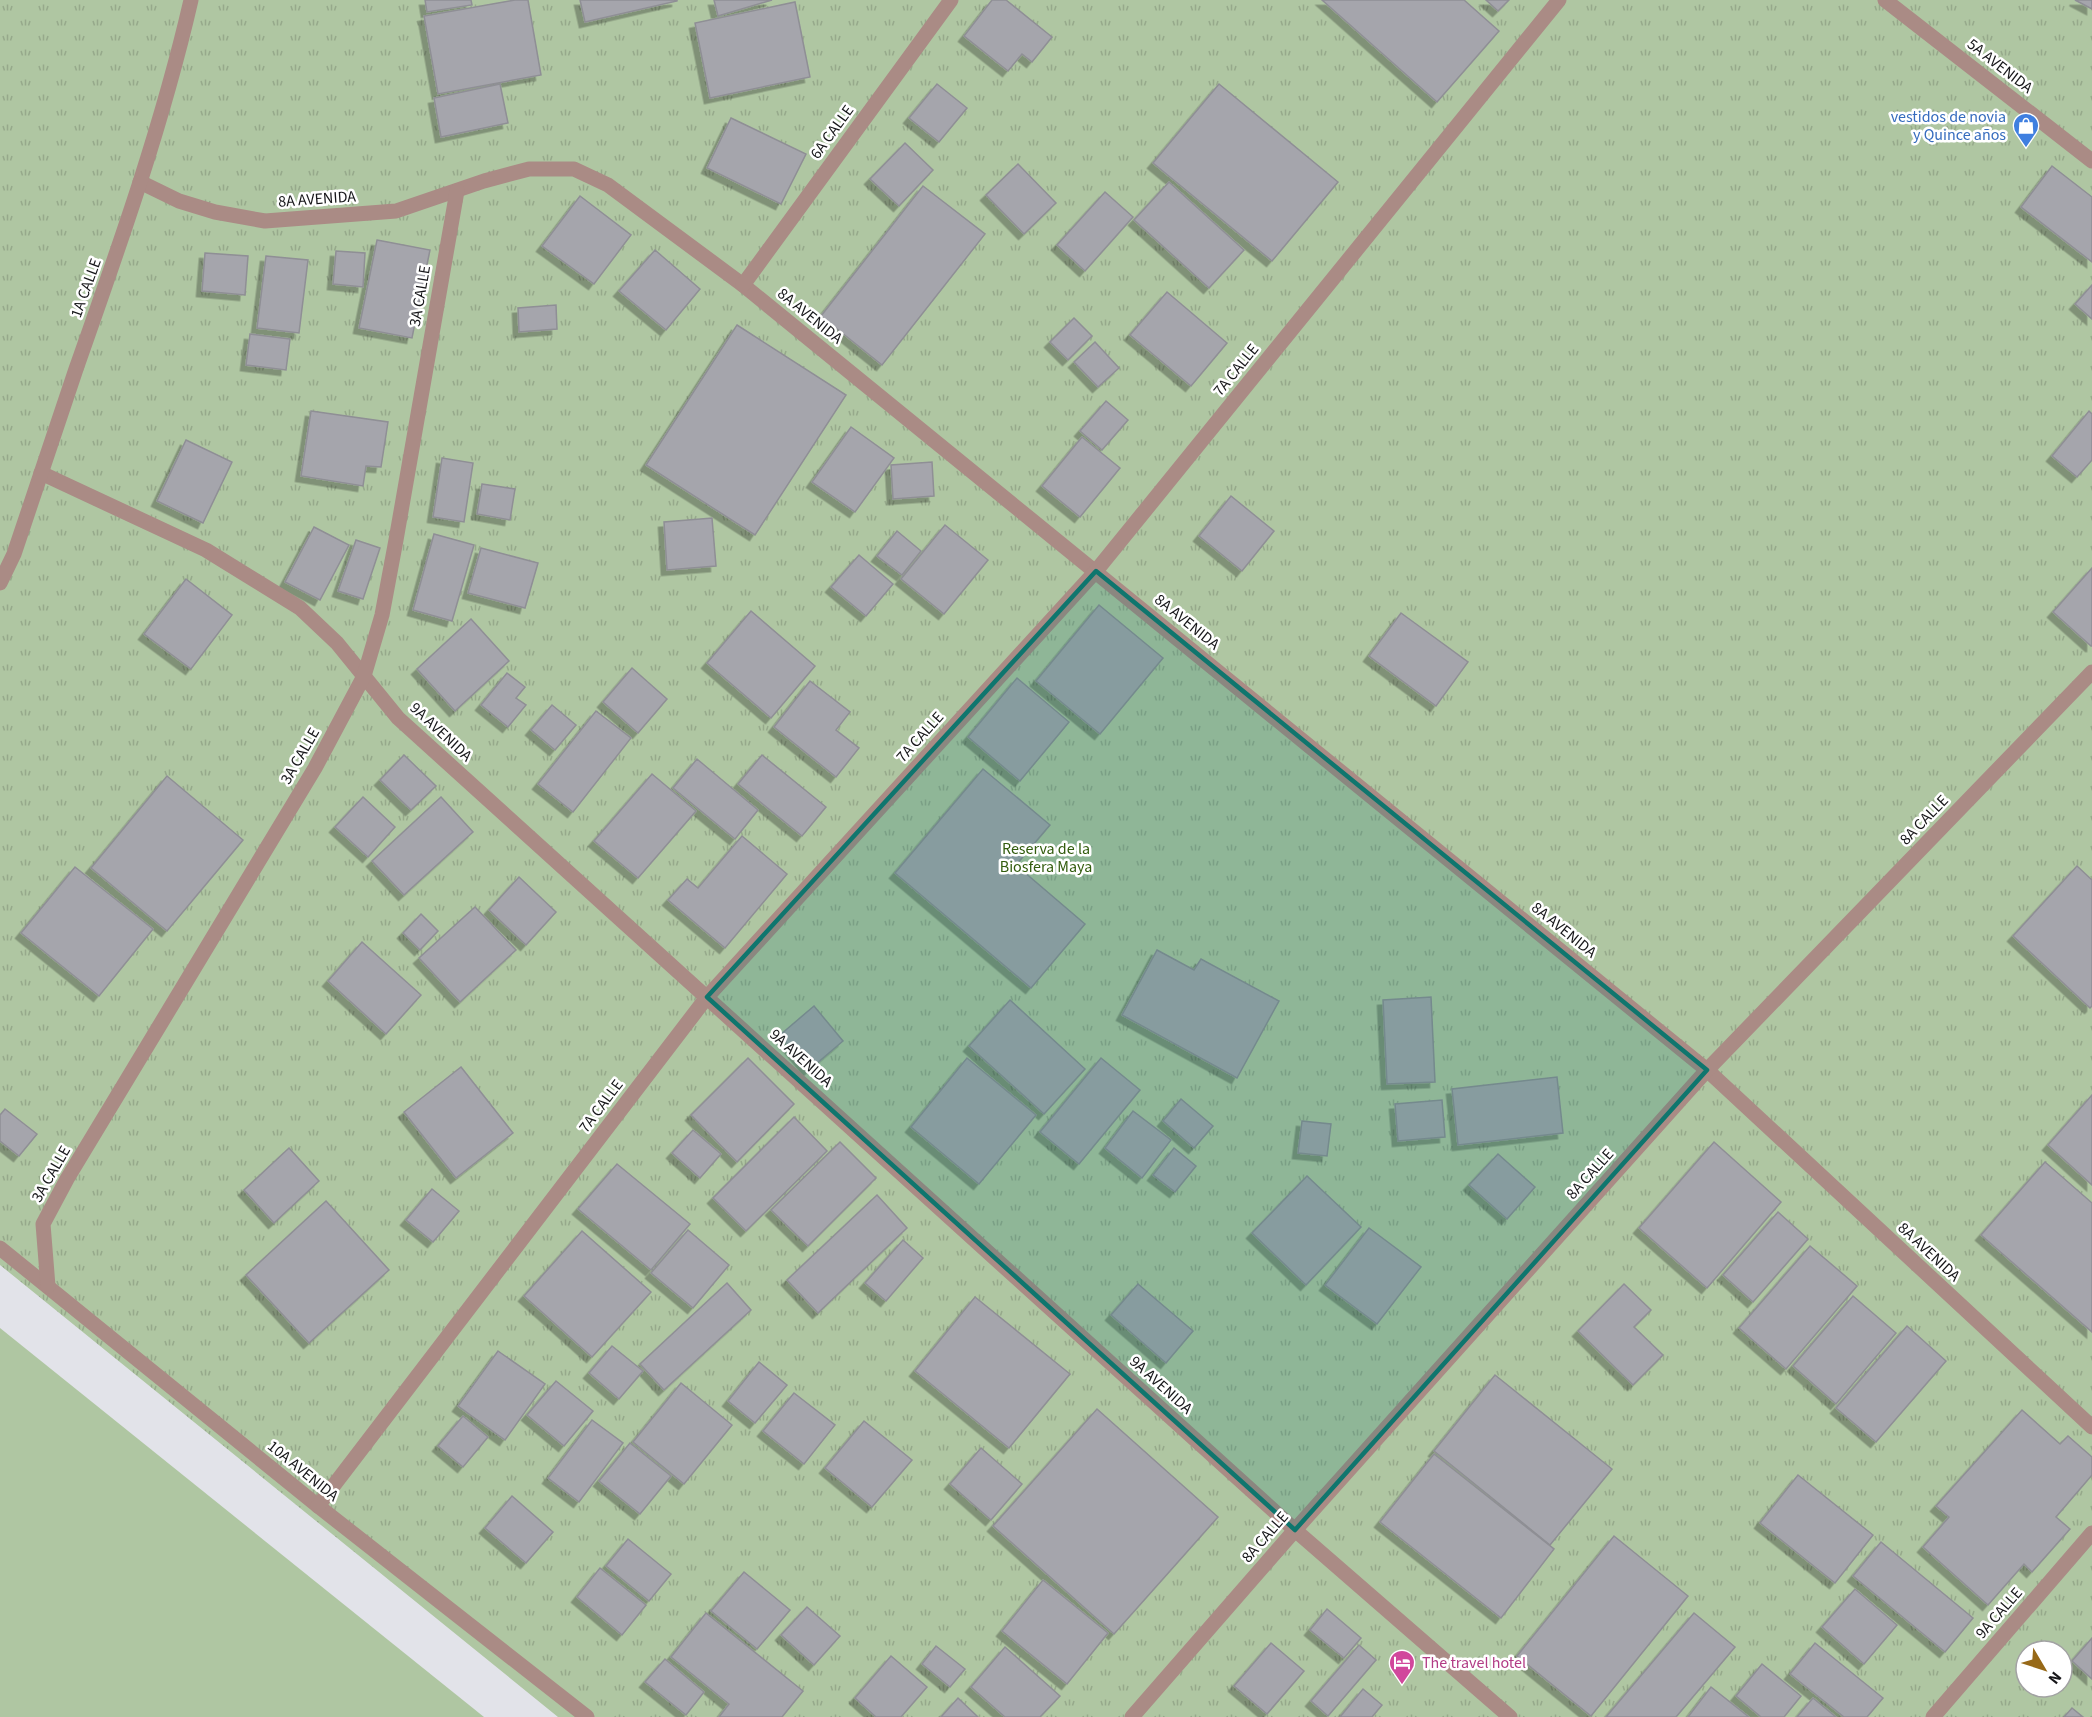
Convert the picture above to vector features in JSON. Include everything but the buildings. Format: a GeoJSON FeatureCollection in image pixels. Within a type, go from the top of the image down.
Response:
{"type":"FeatureCollection","features":[{"type":"Feature","properties":{"kind":"street","name":"1A CALLE"},"geometry":{"type":"LineString","coordinates":[[0,583],[14,554],[125,231],[179,51],[191,0]]}},
{"type":"Feature","properties":{"kind":"street","name":"6A CALLE"},"geometry":{"type":"LineString","coordinates":[[743,285],[951,0]]}},
{"type":"Feature","properties":{"kind":"street","name":"7A CALLE"},"geometry":{"type":"LineString","coordinates":[[318,1506],[707,997],[1096,571],[1559,0]]}},
{"type":"Feature","properties":{"kind":"street","name":"5A AVENIDA"},"geometry":{"type":"LineString","coordinates":[[1885,0],[2092,161]]}},
{"type":"Feature","properties":{"kind":"street","name":"8A AVENIDA"},"geometry":{"type":"LineString","coordinates":[[140,182],[178,201],[215,212],[265,221],[396,211],[529,169],[574,168],[608,185],[743,285],[1707,1070],[2092,1428]]}},
{"type":"Feature","properties":{"kind":"street","name":"3A CALLE"},"geometry":{"type":"LineString","coordinates":[[48,1287],[43,1224],[80,1158],[315,768],[364,676],[382,615],[457,190]]}},
{"type":"Feature","properties":{"kind":"street","name":"9A AVENIDA"},"geometry":{"type":"LineString","coordinates":[[41,473],[206,550],[300,608],[337,643],[398,718],[1295,1530],[1510,1717]]}},
{"type":"Feature","properties":{"kind":"street","name":"8A CALLE"},"geometry":{"type":"LineString","coordinates":[[1132,1717],[1295,1530],[1707,1070],[2092,672]]}},
{"type":"Feature","properties":{"kind":"street","name":"10A AVENIDA"},"geometry":{"type":"LineString","coordinates":[[0,1248],[318,1506],[587,1717]]}},
{"type":"Feature","properties":{"kind":"street","name":"9A CALLE"},"geometry":{"type":"LineString","coordinates":[[1933,1717],[2092,1533]]}},
{"type":"Feature","properties":{"kind":"highlighted area"},"geometry":{"type":"Polygon","coordinates":[[[1096,571],[1707,1070],[1295,1530],[707,997],[1096,571]]]}},
{"type":"Feature","properties":{"kind":"green space","name":"Reserva de la Biosfera Maya"},"geometry":{"type":"Polygon","coordinates":[[[0,0],[2092,0],[2092,1717],[558,1717],[0,1265],[0,0]]]}},
{"type":"Feature","properties":{"kind":"green space"},"geometry":{"type":"Polygon","coordinates":[[[0,1328],[484,1717],[0,1717],[0,1328]]]}},
{"type":"Feature","properties":{"kind":"place","name":"vestidos de novia y Quince años"},"geometry":{"type":"Point","coordinates":[2026,149]}},
{"type":"Feature","properties":{"kind":"place","name":"The travel hotel"},"geometry":{"type":"Point","coordinates":[1402,1686]}}]}
